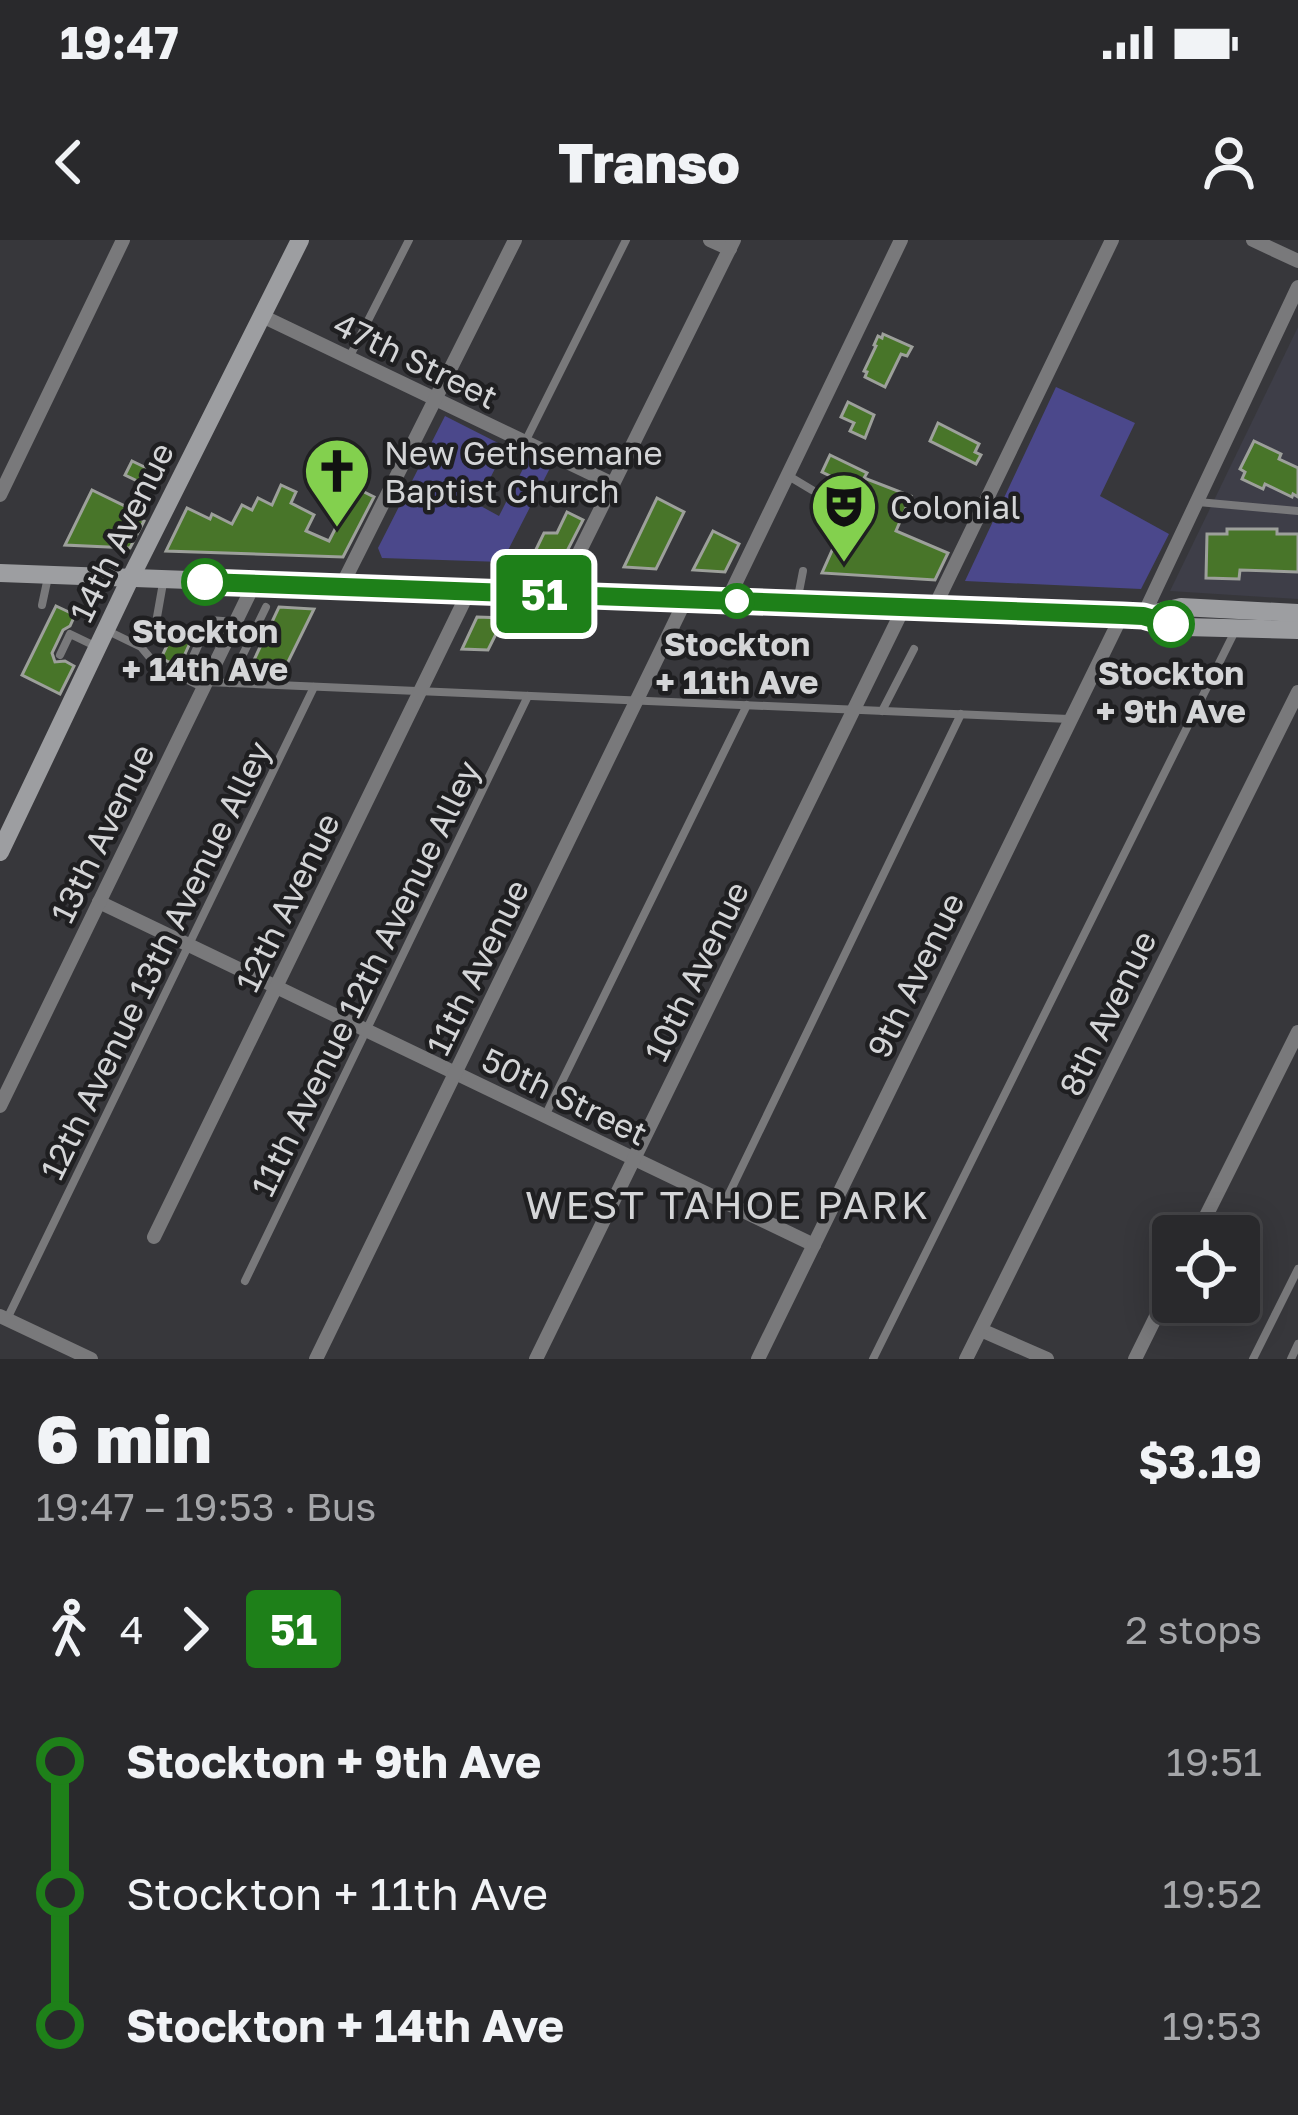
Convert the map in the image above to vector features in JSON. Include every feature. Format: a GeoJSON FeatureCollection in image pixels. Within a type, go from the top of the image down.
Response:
{"type":"FeatureCollection","features":[{"type":"Feature","properties":{"kind":"main road","name":"14th Avenue"},"geometry":{"type":"LineString","coordinates":[[0,852],[300,240]]}},
{"type":"Feature","properties":{"kind":"main road"},"geometry":{"type":"LineString","coordinates":[[0,573],[1122,615],[1185,627],[1298,630]]}},
{"type":"Feature","properties":{"kind":"main road"},"geometry":{"type":"LineString","coordinates":[[1143,616],[1181,607],[1298,613]]}},
{"type":"Feature","properties":{"kind":"street"},"geometry":{"type":"LineString","coordinates":[[0,495],[123,240]]}},
{"type":"Feature","properties":{"kind":"street"},"geometry":{"type":"LineString","coordinates":[[341,587],[515,240]]}},
{"type":"Feature","properties":{"kind":"street"},"geometry":{"type":"LineString","coordinates":[[557,595],[615,490],[732,245],[710,240]]}},
{"type":"Feature","properties":{"kind":"street"},"geometry":{"type":"LineString","coordinates":[[727,601],[901,240]]}},
{"type":"Feature","properties":{"kind":"street"},"geometry":{"type":"LineString","coordinates":[[934,608],[1112,240]]}},
{"type":"Feature","properties":{"kind":"street"},"geometry":{"type":"LineString","coordinates":[[1253,240],[1298,261]]}},
{"type":"Feature","properties":{"kind":"street"},"geometry":{"type":"LineString","coordinates":[[1143,616],[1298,287]]}},
{"type":"Feature","properties":{"kind":"street","name":"47th Street"},"geometry":{"type":"LineString","coordinates":[[262,316],[615,490]]}},
{"type":"Feature","properties":{"kind":"street","name":"13th Avenue"},"geometry":{"type":"LineString","coordinates":[[0,1106],[254,584]]}},
{"type":"Feature","properties":{"kind":"street","name":"12th Avenue"},"geometry":{"type":"LineString","coordinates":[[154,1237],[469,591]]}},
{"type":"Feature","properties":{"kind":"street","name":"11th Avenue"},"geometry":{"type":"LineString","coordinates":[[316,1359],[686,599]]}},
{"type":"Feature","properties":{"kind":"street","name":"10th Avenue"},"geometry":{"type":"LineString","coordinates":[[536,1359],[904,607]]}},
{"type":"Feature","properties":{"kind":"street","name":"9th Avenue"},"geometry":{"type":"LineString","coordinates":[[758,1359],[1122,615]]}},
{"type":"Feature","properties":{"kind":"street","name":"8th Avenue"},"geometry":{"type":"LineString","coordinates":[[966,1359],[1298,692]]}},
{"type":"Feature","properties":{"kind":"street","name":"50th Street"},"geometry":{"type":"LineString","coordinates":[[99,902],[814,1245]]}},
{"type":"Feature","properties":{"kind":"street"},"geometry":{"type":"LineString","coordinates":[[1206,1215],[1298,1032]]}},
{"type":"Feature","properties":{"kind":"street"},"geometry":{"type":"LineString","coordinates":[[4,1317],[91,1359]]}},
{"type":"Feature","properties":{"kind":"street"},"geometry":{"type":"LineString","coordinates":[[1135,1359],[1153,1323]]}},
{"type":"Feature","properties":{"kind":"street"},"geometry":{"type":"LineString","coordinates":[[981,1330],[1047,1359]]}},
{"type":"Feature","properties":{"kind":"lane"},"geometry":{"type":"LineString","coordinates":[[349,358],[409,240]]}},
{"type":"Feature","properties":{"kind":"lane"},"geometry":{"type":"LineString","coordinates":[[524,442],[626,240]]}},
{"type":"Feature","properties":{"kind":"lane"},"geometry":{"type":"LineString","coordinates":[[788,475],[812,490]]}},
{"type":"Feature","properties":{"kind":"lane"},"geometry":{"type":"LineString","coordinates":[[1197,502],[1298,511]]}},
{"type":"Feature","properties":{"kind":"lane"},"geometry":{"type":"LineString","coordinates":[[797,603],[803,571]]}},
{"type":"Feature","properties":{"kind":"lane"},"geometry":{"type":"LineString","coordinates":[[42,605],[48,576]]}},
{"type":"Feature","properties":{"kind":"lane"},"geometry":{"type":"LineString","coordinates":[[157,617],[164,580]]}},
{"type":"Feature","properties":{"kind":"lane"},"geometry":{"type":"LineString","coordinates":[[229,683],[266,607]]}},
{"type":"Feature","properties":{"kind":"lane"},"geometry":{"type":"LineString","coordinates":[[183,678],[210,620],[235,622]]}},
{"type":"Feature","properties":{"kind":"lane"},"geometry":{"type":"LineString","coordinates":[[873,1359],[1236,630]]}},
{"type":"Feature","properties":{"kind":"lane"},"geometry":{"type":"LineString","coordinates":[[60,655],[70,634],[142,647],[156,664],[205,685],[1069,719]]}},
{"type":"Feature","properties":{"kind":"lane"},"geometry":{"type":"LineString","coordinates":[[882,711],[914,649]]}},
{"type":"Feature","properties":{"kind":"lane","name":"12th Avenue 13th Avenue Alley"},"geometry":{"type":"LineString","coordinates":[[4,1317],[314,687]]}},
{"type":"Feature","properties":{"kind":"lane","name":"11th Avenue 12th Avenue Alley"},"geometry":{"type":"LineString","coordinates":[[245,1281],[528,696]]}},
{"type":"Feature","properties":{"kind":"lane"},"geometry":{"type":"LineString","coordinates":[[545,1116],[747,705]]}},
{"type":"Feature","properties":{"kind":"lane"},"geometry":{"type":"LineString","coordinates":[[725,1202],[961,714]]}},
{"type":"Feature","properties":{"kind":"lane"},"geometry":{"type":"LineString","coordinates":[[1252,1359],[1298,1269]]}},
{"type":"Feature","properties":{"kind":"lane"},"geometry":{"type":"LineString","coordinates":[[1291,1359],[1298,1344]]}},
{"type":"Feature","properties":{"kind":"shaded area"},"geometry":{"type":"Polygon","coordinates":[[[1298,327],[1298,599],[1170,591],[1298,327]]]}},
{"type":"Feature","properties":{"kind":"shaded area"},"geometry":{"type":"Polygon","coordinates":[[[1056,387],[1135,423],[1100,496],[1169,534],[1141,589],[965,581],[1056,387]]]}},
{"type":"Feature","properties":{"kind":"shaded area"},"geometry":{"type":"Polygon","coordinates":[[[445,416],[506,447],[477,504],[499,516],[529,457],[550,468],[502,562],[382,558],[378,548],[445,416]]]}},
{"type":"Feature","properties":{"kind":"building"},"geometry":{"type":"Polygon","coordinates":[[[883,334],[912,347],[907,356],[901,354],[885,387],[865,377],[864,371],[883,334]]]}},
{"type":"Feature","properties":{"kind":"building"},"geometry":{"type":"Polygon","coordinates":[[[848,402],[874,415],[865,438],[850,431],[854,423],[841,417],[848,402]]]}},
{"type":"Feature","properties":{"kind":"building"},"geometry":{"type":"Polygon","coordinates":[[[938,423],[979,444],[975,452],[981,455],[976,464],[930,441],[938,423]]]}},
{"type":"Feature","properties":{"kind":"building"},"geometry":{"type":"Polygon","coordinates":[[[1254,441],[1298,468],[1298,497],[1242,479],[1245,472],[1240,469],[1254,441]]]}},
{"type":"Feature","properties":{"kind":"building"},"geometry":{"type":"Polygon","coordinates":[[[830,455],[867,473],[864,478],[911,496],[896,531],[948,553],[935,580],[822,573],[859,490],[822,472],[830,455]]]}},
{"type":"Feature","properties":{"kind":"building"},"geometry":{"type":"Polygon","coordinates":[[[132,461],[161,475],[154,489],[125,475],[132,461]]]}},
{"type":"Feature","properties":{"kind":"building"},"geometry":{"type":"Polygon","coordinates":[[[281,485],[296,492],[291,503],[314,515],[306,531],[329,541],[356,488],[374,497],[343,557],[166,551],[187,508],[232,524],[242,505],[252,510],[258,498],[272,505],[281,485]]]}},
{"type":"Feature","properties":{"kind":"building"},"geometry":{"type":"Polygon","coordinates":[[[92,490],[133,510],[131,514],[144,521],[130,548],[65,545],[92,490]]]}},
{"type":"Feature","properties":{"kind":"building"},"geometry":{"type":"Polygon","coordinates":[[[657,498],[684,512],[656,569],[624,567],[657,498]]]}},
{"type":"Feature","properties":{"kind":"building"},"geometry":{"type":"Polygon","coordinates":[[[567,512],[583,520],[561,563],[529,564],[544,533],[557,533],[567,512]]]}},
{"type":"Feature","properties":{"kind":"building"},"geometry":{"type":"Polygon","coordinates":[[[1227,529],[1298,534],[1298,572],[1240,570],[1239,579],[1206,578],[1207,534],[1227,534],[1227,529]]]}},
{"type":"Feature","properties":{"kind":"building"},"geometry":{"type":"Polygon","coordinates":[[[713,531],[739,544],[725,572],[693,570],[713,531]]]}},
{"type":"Feature","properties":{"kind":"building"},"geometry":{"type":"Polygon","coordinates":[[[56,606],[75,615],[52,653],[55,662],[74,666],[60,694],[22,675],[56,606]]]}},
{"type":"Feature","properties":{"kind":"building"},"geometry":{"type":"Polygon","coordinates":[[[279,607],[314,609],[286,666],[253,662],[279,607]]]}},
{"type":"Feature","properties":{"kind":"building"},"geometry":{"type":"Polygon","coordinates":[[[477,617],[504,618],[488,650],[462,649],[477,617]]]}},
{"type":"Feature","properties":{"kind":"building"},"geometry":{"type":"Polygon","coordinates":[[[172,635],[190,643],[179,667],[161,658],[172,635]]]}},
{"type":"Feature","properties":{"kind":"bus line","name":"51"},"geometry":{"type":"LineString","coordinates":[[205,582],[1122,615],[1171,624]]}},
{"type":"Feature","properties":{"kind":"place","name":"New Gethsemane Baptist Church"},"geometry":{"type":"Point","coordinates":[337,530]}},
{"type":"Feature","properties":{"kind":"place","name":"Colonial"},"geometry":{"type":"Point","coordinates":[844,565]}},
{"type":"Feature","properties":{"kind":"place","name":"Stockton + 14th Ave"},"geometry":{"type":"Point","coordinates":[205,582]}},
{"type":"Feature","properties":{"kind":"place","name":"Stockton + 11th Ave"},"geometry":{"type":"Point","coordinates":[737,601]}},
{"type":"Feature","properties":{"kind":"place","name":"Stockton + 9th Ave"},"geometry":{"type":"Point","coordinates":[1171,624]}},
{"type":"Feature","properties":{"kind":"district","name":"WEST TAHOE PARK"},"geometry":{"type":"Point","coordinates":[728,1204]}}]}
